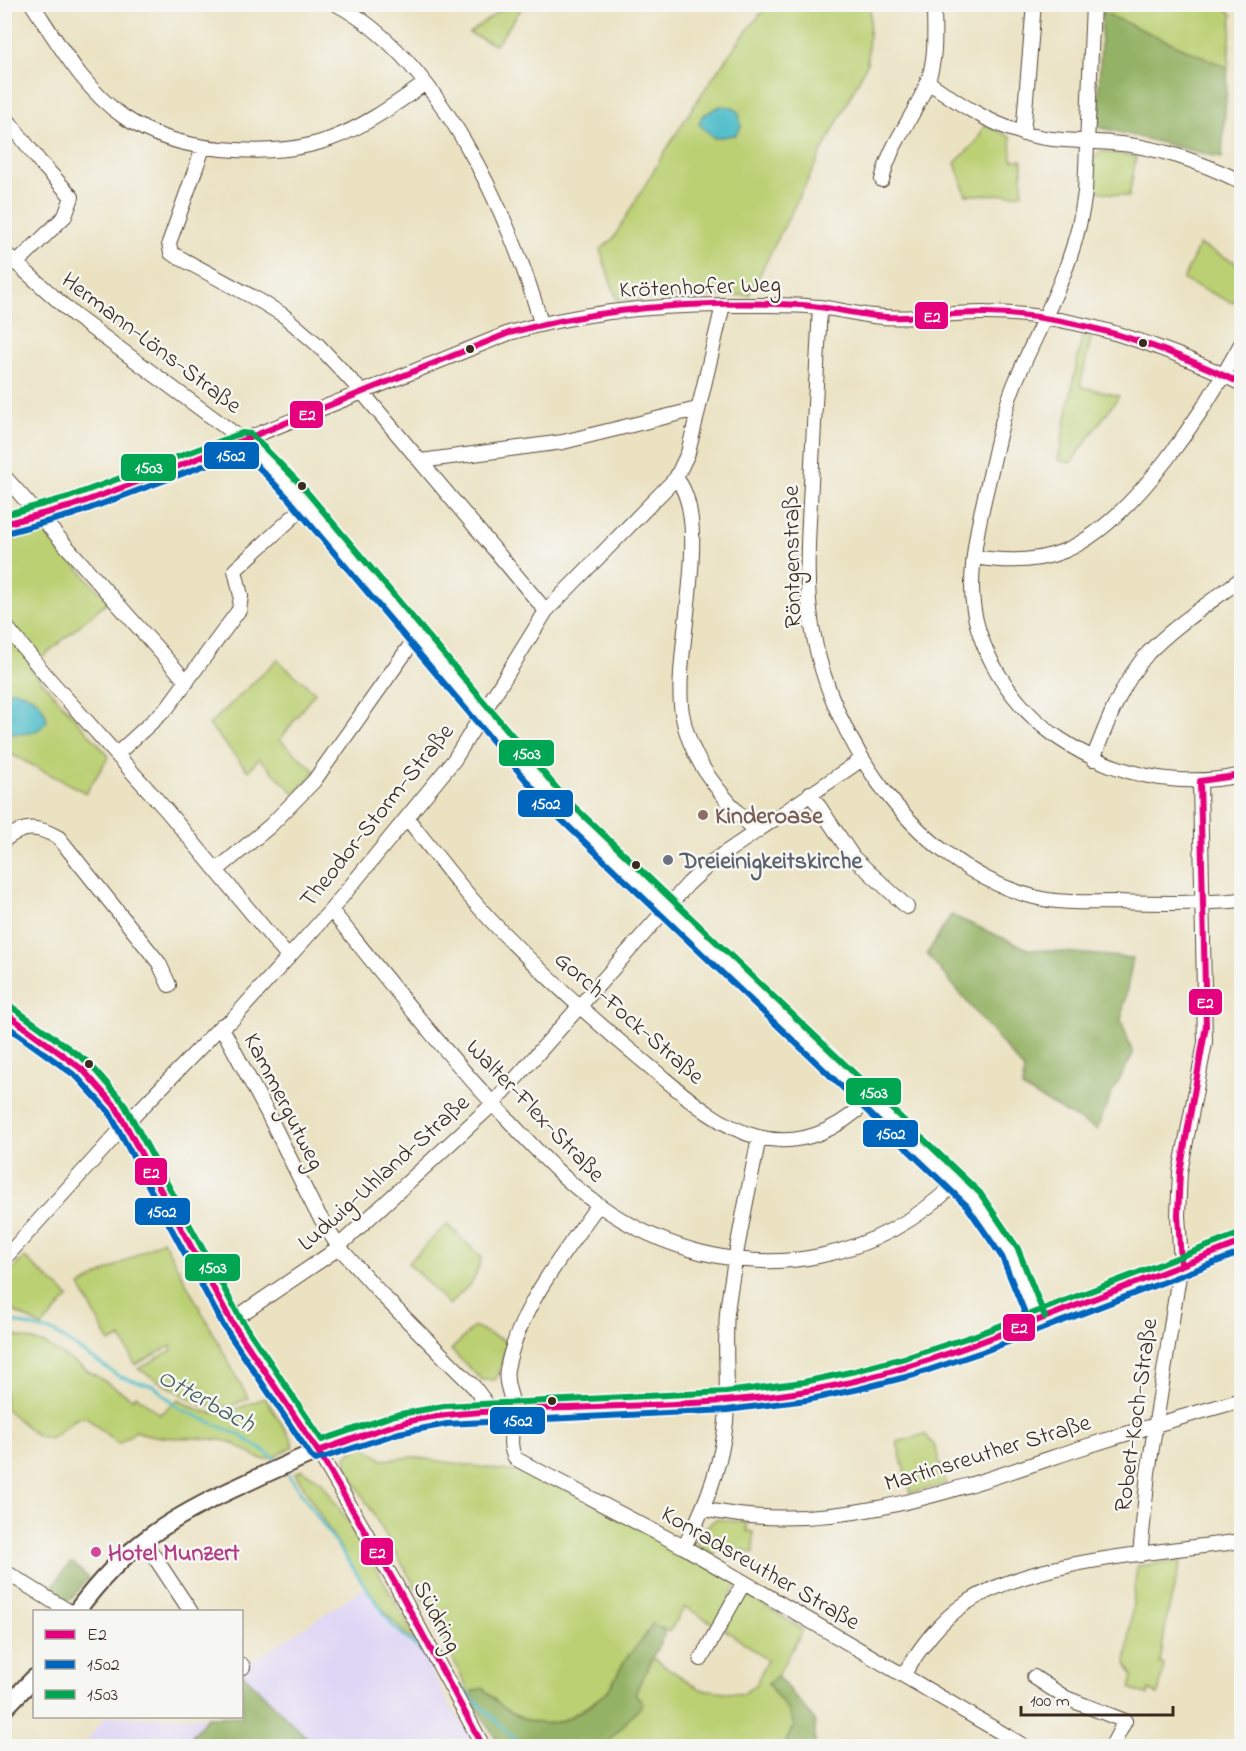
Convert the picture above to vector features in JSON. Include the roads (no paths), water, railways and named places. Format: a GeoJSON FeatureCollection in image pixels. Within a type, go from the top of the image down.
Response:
{"type":"FeatureCollection","features":[{"type":"Feature","properties":{"kind":"main road"},"geometry":{"type":"LineString","coordinates":[[77,1610],[101,1578],[144,1541],[184,1513],[318,1451],[397,1424],[446,1415],[492,1411],[727,1401],[806,1391],[911,1366],[1242,1242]]}},
{"type":"Feature","properties":{"kind":"main road"},"geometry":{"type":"LineString","coordinates":[[4,1709],[33,1679]]}},
{"type":"Feature","properties":{"kind":"street"},"geometry":{"type":"LineString","coordinates":[[32,4],[89,83],[122,117],[165,138],[203,148],[262,153],[313,146],[366,123],[424,84]]}},
{"type":"Feature","properties":{"kind":"street"},"geometry":{"type":"LineString","coordinates":[[336,4],[379,34],[443,107],[490,190],[521,259],[541,323]]}},
{"type":"Feature","properties":{"kind":"street"},"geometry":{"type":"LineString","coordinates":[[882,180],[888,154],[928,82],[934,58],[934,4]]}},
{"type":"Feature","properties":{"kind":"street"},"geometry":{"type":"LineString","coordinates":[[1023,134],[1034,4]]}},
{"type":"Feature","properties":{"kind":"street"},"geometry":{"type":"LineString","coordinates":[[1093,4],[1088,143],[1081,222],[1068,269],[1047,319],[1015,384],[977,530],[972,588],[976,619],[999,674],[1016,699],[1041,725],[1093,759],[1135,775],[1200,781],[1242,776]]}},
{"type":"Feature","properties":{"kind":"street"},"geometry":{"type":"LineString","coordinates":[[928,82],[989,120],[1023,134],[1088,143],[1110,142],[1164,152],[1188,158],[1242,182]]}},
{"type":"Feature","properties":{"kind":"street"},"geometry":{"type":"LineString","coordinates":[[4,115],[40,162],[72,197],[65,216],[16,264]]}},
{"type":"Feature","properties":{"kind":"street"},"geometry":{"type":"LineString","coordinates":[[203,148],[169,243],[171,254],[283,315],[318,345],[362,392],[546,611]]}},
{"type":"Feature","properties":{"kind":"street","name":"Hermann-Löns-Straße"},"geometry":{"type":"LineString","coordinates":[[4,252],[74,315],[244,441],[306,505],[557,803],[956,1182],[1000,1235],[1019,1271],[1037,1320]]}},
{"type":"Feature","properties":{"kind":"street","name":"Krötenhofer Weg"},"geometry":{"type":"LineString","coordinates":[[4,524],[72,506],[244,441],[362,392],[541,323],[621,309],[723,305],[820,307],[891,317],[984,313],[1047,319],[1144,341],[1242,384]]}},
{"type":"Feature","properties":{"kind":"street","name":"Theodor-Storm-Straße"},"geometry":{"type":"LineString","coordinates":[[288,957],[331,910],[454,760],[546,611],[676,478],[688,453],[723,305]]}},
{"type":"Feature","properties":{"kind":"street","name":"Röntgenstraße"},"geometry":{"type":"LineString","coordinates":[[820,307],[808,544],[809,601],[824,678],[839,718],[861,760],[894,802],[951,856],[1016,891],[1061,902],[1204,903],[1242,900]]}},
{"type":"Feature","properties":{"kind":"street"},"geometry":{"type":"LineString","coordinates":[[975,557],[1009,561],[1046,556],[1064,552],[1099,530],[1141,492],[1224,375],[1242,342]]}},
{"type":"Feature","properties":{"kind":"street"},"geometry":{"type":"LineString","coordinates":[[421,461],[563,442],[697,409]]}},
{"type":"Feature","properties":{"kind":"street"},"geometry":{"type":"LineString","coordinates":[[4,476],[187,682]]}},
{"type":"Feature","properties":{"kind":"street"},"geometry":{"type":"LineString","coordinates":[[676,478],[683,486],[687,499],[692,566],[681,670],[682,713],[700,766],[755,832]]}},
{"type":"Feature","properties":{"kind":"street"},"geometry":{"type":"LineString","coordinates":[[118,753],[167,708],[239,610],[240,597],[236,570],[306,505]]}},
{"type":"Feature","properties":{"kind":"street"},"geometry":{"type":"LineString","coordinates":[[1093,759],[1125,686],[1147,655],[1181,623],[1242,578]]}},
{"type":"Feature","properties":{"kind":"street"},"geometry":{"type":"LineString","coordinates":[[4,624],[49,679],[118,753],[288,957]]}},
{"type":"Feature","properties":{"kind":"street"},"geometry":{"type":"LineString","coordinates":[[217,870],[270,826],[314,781],[417,636]]}},
{"type":"Feature","properties":{"kind":"street","name":"Ludwig-Uhland-Straße"},"geometry":{"type":"LineString","coordinates":[[231,1321],[338,1246],[493,1104],[688,884],[713,861],[861,760]]}},
{"type":"Feature","properties":{"kind":"street","name":"Robert-Koch-Straße"},"geometry":{"type":"LineString","coordinates":[[1140,1555],[1156,1424],[1181,1263],[1178,1215],[1180,1172],[1205,1043],[1200,781]]}},
{"type":"Feature","properties":{"kind":"street"},"geometry":{"type":"LineString","coordinates":[[810,794],[853,856],[907,907]]}},
{"type":"Feature","properties":{"kind":"street","name":"Gorch-Fock-Straße"},"geometry":{"type":"LineString","coordinates":[[407,818],[500,929],[580,1006],[686,1097],[718,1119],[759,1137],[787,1139],[810,1137],[844,1121],[869,1100]]}},
{"type":"Feature","properties":{"kind":"street"},"geometry":{"type":"LineString","coordinates":[[4,840],[17,830],[31,827],[43,829],[59,838],[159,963],[169,985]]}},
{"type":"Feature","properties":{"kind":"street","name":"Walter-Flex-Straße"},"geometry":{"type":"LineString","coordinates":[[331,910],[493,1104],[536,1149],[598,1205],[628,1224],[663,1240],[737,1260],[807,1259],[858,1246],[900,1226],[935,1202],[956,1182]]}},
{"type":"Feature","properties":{"kind":"street","name":"Kammergutweg"},"geometry":{"type":"LineString","coordinates":[[288,957],[231,1021],[221,1026],[315,1209],[338,1246],[385,1298],[474,1387],[492,1411]]}},
{"type":"Feature","properties":{"kind":"street","name":"Südring"},"geometry":{"type":"LineString","coordinates":[[4,1012],[83,1070],[110,1100],[126,1124],[154,1181],[231,1321],[318,1451],[414,1618],[483,1746]]}},
{"type":"Feature","properties":{"kind":"street"},"geometry":{"type":"LineString","coordinates":[[4,1259],[126,1124],[221,1026]]}},
{"type":"Feature","properties":{"kind":"street"},"geometry":{"type":"LineString","coordinates":[[684,1547],[704,1509],[722,1443],[727,1401],[725,1344],[759,1137]]}},
{"type":"Feature","properties":{"kind":"street","name":"Konradsreuther Straße"},"geometry":{"type":"LineString","coordinates":[[598,1205],[543,1283],[523,1323],[507,1370],[507,1388],[514,1410],[511,1452],[516,1459],[684,1547],[1024,1746]]}},
{"type":"Feature","properties":{"kind":"street","name":"Martinsreuther Straße"},"geometry":{"type":"LineString","coordinates":[[704,1509],[742,1515],[791,1516],[891,1506],[966,1486],[1156,1424],[1242,1400]]}},
{"type":"Feature","properties":{"kind":"street"},"geometry":{"type":"LineString","coordinates":[[144,1541],[190,1610]]}},
{"type":"Feature","properties":{"kind":"street"},"geometry":{"type":"LineString","coordinates":[[903,1674],[931,1634],[967,1603],[1022,1578],[1140,1555],[1242,1541]]}},
{"type":"Feature","properties":{"kind":"street"},"geometry":{"type":"LineString","coordinates":[[4,1571],[68,1610]]}},
{"type":"Feature","properties":{"kind":"street"},"geometry":{"type":"LineString","coordinates":[[701,1659],[744,1582]]}},
{"type":"Feature","properties":{"kind":"street"},"geometry":{"type":"LineString","coordinates":[[1034,1677],[1066,1698],[1125,1721],[1112,1746]]}},
{"type":"Feature","properties":{"kind":"water"},"geometry":{"type":"Polygon","coordinates":[[[720,106],[733,107],[739,113],[741,127],[735,135],[714,138],[699,124],[702,116],[720,106]]]}},
{"type":"Feature","properties":{"kind":"water"},"geometry":{"type":"Polygon","coordinates":[[[13,690],[36,699],[43,708],[47,720],[34,732],[5,733],[5,693],[13,690]]]}},
{"type":"Feature","properties":{"kind":"waterway","name":"Otterbach"},"geometry":{"type":"LineString","coordinates":[[4,1319],[54,1332],[120,1377],[154,1386],[179,1408],[241,1436],[279,1461]]}},
{"type":"Feature","properties":{"kind":"waterway","name":"Otterbach"},"geometry":{"type":"LineString","coordinates":[[286,1471],[393,1626],[429,1658]]}},
{"type":"Feature","properties":{"kind":"waterway","name":"Otterbach"},"geometry":{"type":"LineString","coordinates":[[454,1680],[522,1746]]}},
{"type":"Feature","properties":{"kind":"place","name":"Kinderoase"},"geometry":{"type":"Point","coordinates":[703,815]}},
{"type":"Feature","properties":{"kind":"place","name":"Dreieinigkeitskirche"},"geometry":{"type":"Point","coordinates":[668,860]}},
{"type":"Feature","properties":{"kind":"place","name":"Hotel Munzert"},"geometry":{"type":"Point","coordinates":[96,1552]}}]}
